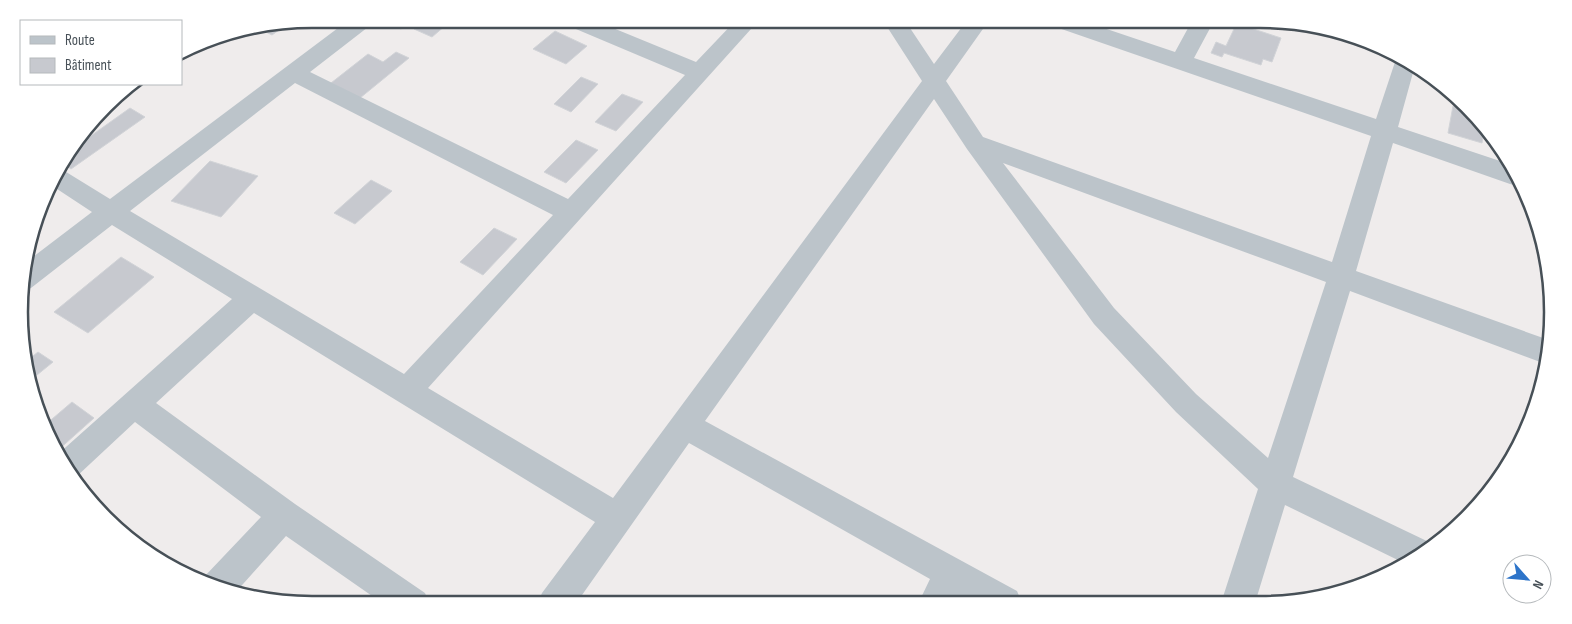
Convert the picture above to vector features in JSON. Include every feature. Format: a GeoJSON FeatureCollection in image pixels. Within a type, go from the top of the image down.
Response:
{"type":"FeatureCollection","features":[{"type":"Feature","properties":{"kind":"street"},"geometry":{"type":"LineString","coordinates":[[30,274],[352,28]]}},
{"type":"Feature","properties":{"kind":"street"},"geometry":{"type":"LineString","coordinates":[[594,28],[699,72]]}},
{"type":"Feature","properties":{"kind":"street"},"geometry":{"type":"LineString","coordinates":[[407,391],[741,28]]}},
{"type":"Feature","properties":{"kind":"street"},"geometry":{"type":"LineString","coordinates":[[899,28],[933,83],[975,144],[1104,316],[1186,403],[1275,484],[1414,551]]}},
{"type":"Feature","properties":{"kind":"street"},"geometry":{"type":"LineString","coordinates":[[560,596],[973,28]]}},
{"type":"Feature","properties":{"kind":"street"},"geometry":{"type":"LineString","coordinates":[[1081,28],[1508,174]]}},
{"type":"Feature","properties":{"kind":"street"},"geometry":{"type":"LineString","coordinates":[[1181,62],[1199,28]]}},
{"type":"Feature","properties":{"kind":"street"},"geometry":{"type":"LineString","coordinates":[[1240,596],[1341,276],[1404,67]]}},
{"type":"Feature","properties":{"kind":"street"},"geometry":{"type":"LineString","coordinates":[[292,73],[571,212]]}},
{"type":"Feature","properties":{"kind":"street"},"geometry":{"type":"LineString","coordinates":[[975,144],[1542,350]]}},
{"type":"Feature","properties":{"kind":"street"},"geometry":{"type":"LineString","coordinates":[[61,179],[111,212],[616,518]]}},
{"type":"Feature","properties":{"kind":"street"},"geometry":{"type":"LineString","coordinates":[[71,462],[252,298]]}},
{"type":"Feature","properties":{"kind":"street"},"geometry":{"type":"LineString","coordinates":[[135,405],[284,515],[400,596]]}},
{"type":"Feature","properties":{"kind":"street"},"geometry":{"type":"LineString","coordinates":[[685,425],[992,596]]}},
{"type":"Feature","properties":{"kind":"street"},"geometry":{"type":"LineString","coordinates":[[222,581],[284,515]]}},
{"type":"Feature","properties":{"kind":"street"},"geometry":{"type":"LineString","coordinates":[[939,596],[951,572]]}},
{"type":"Feature","properties":{"kind":"building"},"geometry":{"type":"Polygon","coordinates":[[[415,28],[442,28],[432,37],[414,29],[415,28]]]}},
{"type":"Feature","properties":{"kind":"building"},"geometry":{"type":"Polygon","coordinates":[[[1232,28],[1250,28],[1281,38],[1272,62],[1263,59],[1261,65],[1224,53],[1222,57],[1211,53],[1216,42],[1226,46],[1234,29],[1232,28]]]}},
{"type":"Feature","properties":{"kind":"building"},"geometry":{"type":"Polygon","coordinates":[[[280,29],[272,35],[265,32],[280,29]]]}},
{"type":"Feature","properties":{"kind":"building"},"geometry":{"type":"Polygon","coordinates":[[[555,31],[587,46],[566,64],[533,49],[555,31]]]}},
{"type":"Feature","properties":{"kind":"building"},"geometry":{"type":"Polygon","coordinates":[[[396,52],[409,58],[360,98],[331,83],[368,54],[383,62],[396,52]]]}},
{"type":"Feature","properties":{"kind":"building"},"geometry":{"type":"Polygon","coordinates":[[[581,77],[598,84],[571,112],[554,104],[581,77]]]}},
{"type":"Feature","properties":{"kind":"building"},"geometry":{"type":"Polygon","coordinates":[[[622,94],[643,102],[616,131],[595,122],[622,94]]]}},
{"type":"Feature","properties":{"kind":"building"},"geometry":{"type":"Polygon","coordinates":[[[1453,106],[1457,107],[1483,136],[1482,143],[1448,133],[1453,106]]]}},
{"type":"Feature","properties":{"kind":"building"},"geometry":{"type":"Polygon","coordinates":[[[130,108],[145,117],[71,169],[68,167],[86,140],[130,108]]]}},
{"type":"Feature","properties":{"kind":"building"},"geometry":{"type":"Polygon","coordinates":[[[576,140],[598,150],[566,183],[544,172],[576,140]]]}},
{"type":"Feature","properties":{"kind":"building"},"geometry":{"type":"Polygon","coordinates":[[[210,161],[258,176],[221,217],[171,201],[210,161]]]}},
{"type":"Feature","properties":{"kind":"building"},"geometry":{"type":"Polygon","coordinates":[[[371,180],[392,191],[355,224],[334,213],[371,180]]]}},
{"type":"Feature","properties":{"kind":"building"},"geometry":{"type":"Polygon","coordinates":[[[494,228],[517,239],[483,275],[460,262],[494,228]]]}},
{"type":"Feature","properties":{"kind":"building"},"geometry":{"type":"Polygon","coordinates":[[[121,257],[154,277],[88,333],[54,312],[121,257]]]}},
{"type":"Feature","properties":{"kind":"building"},"geometry":{"type":"Polygon","coordinates":[[[38,352],[53,362],[37,375],[34,373],[31,357],[38,352]]]}},
{"type":"Feature","properties":{"kind":"building"},"geometry":{"type":"Polygon","coordinates":[[[72,402],[94,418],[62,447],[49,421],[72,402]]]}}]}
